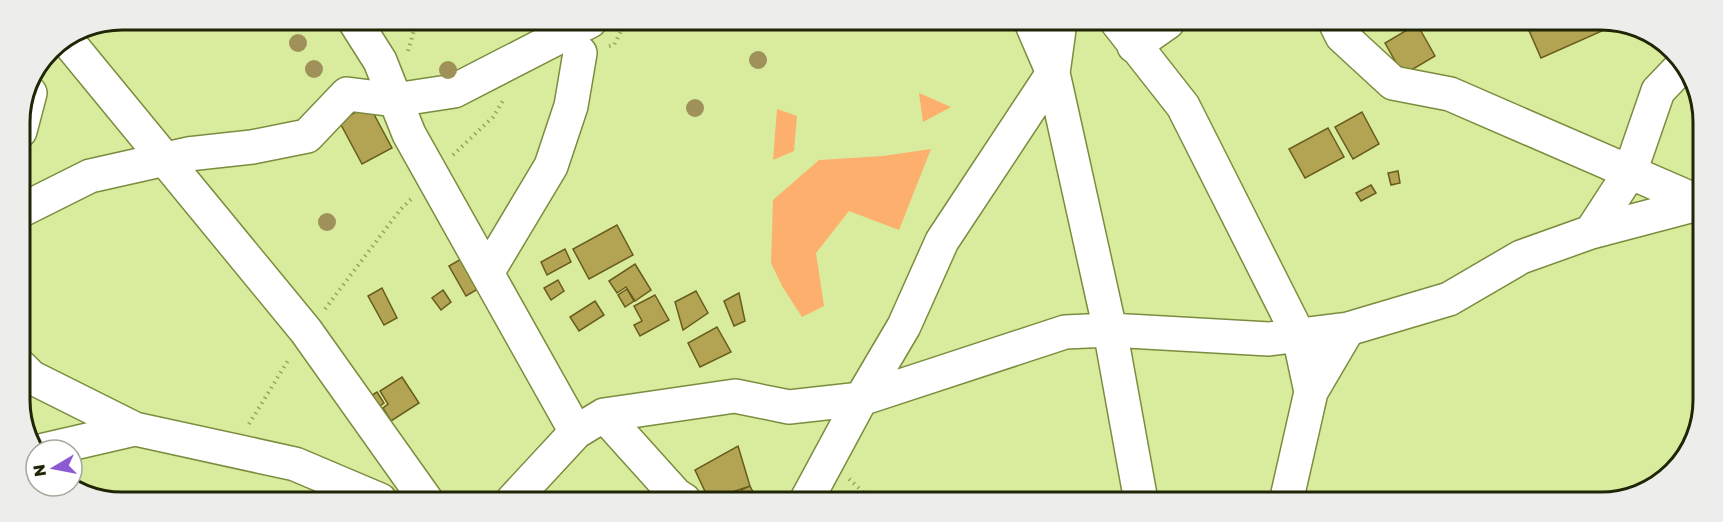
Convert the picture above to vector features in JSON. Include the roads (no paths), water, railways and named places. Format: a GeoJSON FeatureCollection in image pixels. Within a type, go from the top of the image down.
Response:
{"type":"FeatureCollection","features":[{"type":"Feature","properties":{"kind":"street"},"geometry":{"type":"LineString","coordinates":[[360,30],[380,62],[409,134],[576,432]]}},
{"type":"Feature","properties":{"kind":"street"},"geometry":{"type":"LineString","coordinates":[[30,206],[90,176],[188,154],[252,147],[307,136],[347,94],[395,100],[454,91],[573,30]]}},
{"type":"Feature","properties":{"kind":"street"},"geometry":{"type":"LineString","coordinates":[[1034,30],[1053,73],[1110,330],[1139,492]]}},
{"type":"Feature","properties":{"kind":"street"},"geometry":{"type":"LineString","coordinates":[[811,492],[904,326],[942,241],[1053,73],[1059,30]]}},
{"type":"Feature","properties":{"kind":"street"},"geometry":{"type":"LineString","coordinates":[[1339,30],[1342,36],[1393,83],[1450,94],[1693,200]]}},
{"type":"Feature","properties":{"kind":"street"},"geometry":{"type":"LineString","coordinates":[[1125,34],[1183,106],[1299,336],[1311,392]]}},
{"type":"Feature","properties":{"kind":"street"},"geometry":{"type":"LineString","coordinates":[[72,46],[306,331],[420,492]]}},
{"type":"Feature","properties":{"kind":"street"},"geometry":{"type":"LineString","coordinates":[[487,273],[551,166],[571,106],[580,53]]}},
{"type":"Feature","properties":{"kind":"street"},"geometry":{"type":"LineString","coordinates":[[1591,232],[1630,172],[1658,91],[1677,71]]}},
{"type":"Feature","properties":{"kind":"street"},"geometry":{"type":"LineString","coordinates":[[520,492],[576,432],[604,415],[735,396],[789,407],[861,399],[1065,332],[1110,330],[1269,339],[1348,328],[1449,299],[1521,257],[1591,232],[1693,205]]}},
{"type":"Feature","properties":{"kind":"street"},"geometry":{"type":"LineString","coordinates":[[1288,492],[1311,392],[1348,328]]}},
{"type":"Feature","properties":{"kind":"street"},"geometry":{"type":"LineString","coordinates":[[30,376],[135,429],[295,464],[361,492]]}},
{"type":"Feature","properties":{"kind":"street"},"geometry":{"type":"LineString","coordinates":[[604,415],[673,492]]}},
{"type":"Feature","properties":{"kind":"street"},"geometry":{"type":"LineString","coordinates":[[84,441],[135,429]]}}]}
